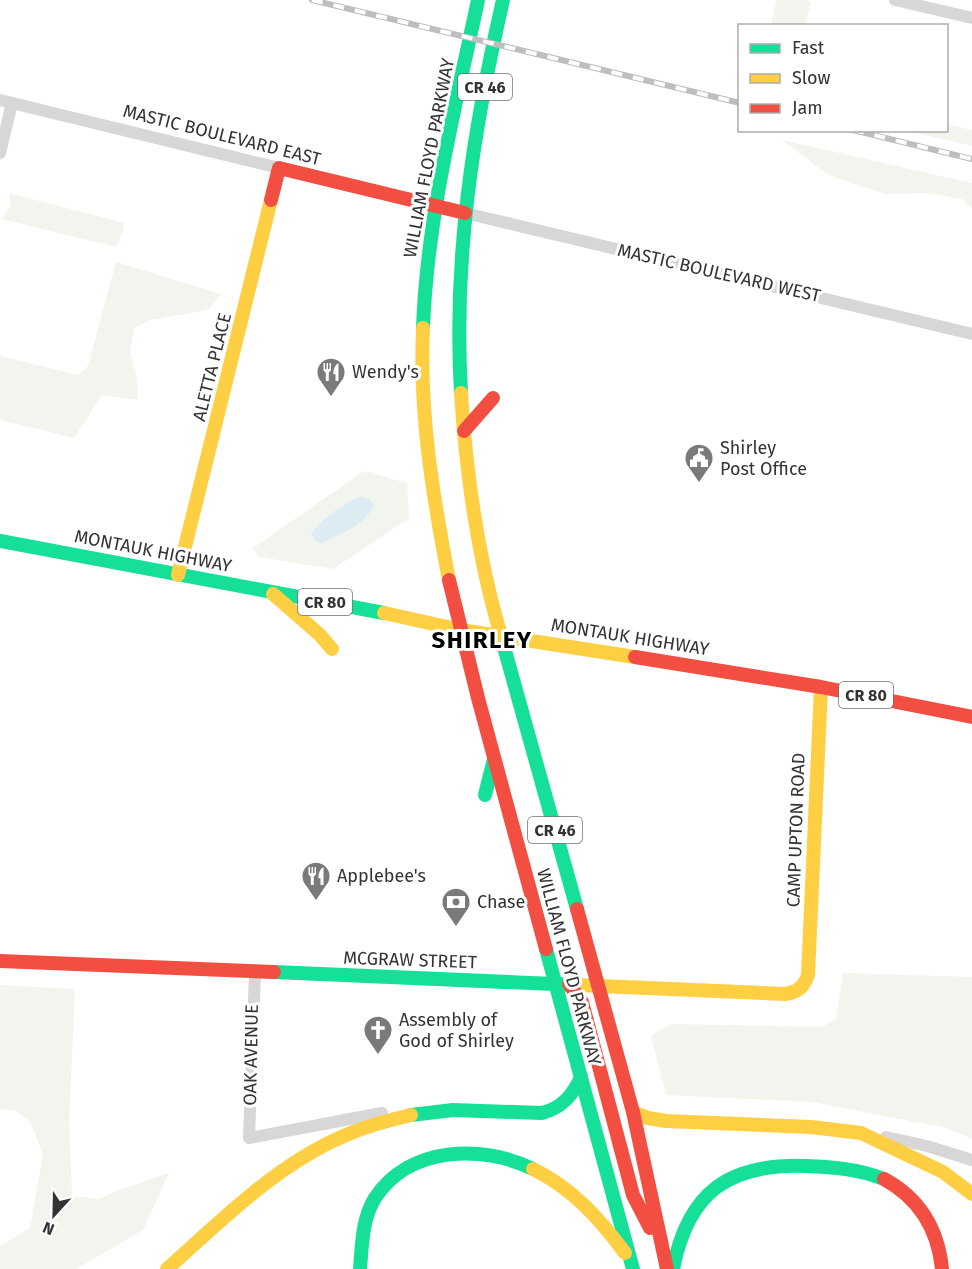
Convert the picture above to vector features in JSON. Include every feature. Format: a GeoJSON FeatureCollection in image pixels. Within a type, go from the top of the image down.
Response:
{"type":"FeatureCollection","features":[{"type":"Feature","properties":{"kind":"main road","name":"WILLIAM FLOYD PARKWAY"},"geometry":{"type":"LineString","coordinates":[[478,0],[435,205],[422,317],[424,413],[436,512],[449,585],[460,630],[516,837],[562,983],[580,1077],[632,1265]]}},
{"type":"Feature","properties":{"kind":"main road","name":"WILLIAM FLOYD PARKWAY"},"geometry":{"type":"LineString","coordinates":[[503,0],[480,109],[465,213],[459,318],[464,431],[476,523],[500,637],[633,1112],[667,1269]]}},
{"type":"Feature","properties":{"kind":"main road","name":"MASTIC BOULEVARD EAST"},"geometry":{"type":"LineString","coordinates":[[279,168],[465,213]]}},
{"type":"Feature","properties":{"kind":"main road","name":"ALETTA PLACE"},"geometry":{"type":"LineString","coordinates":[[178,575],[279,168]]}},
{"type":"Feature","properties":{"kind":"main road"},"geometry":{"type":"LineString","coordinates":[[464,431],[493,398]]}},
{"type":"Feature","properties":{"kind":"main road","name":"MONTAUK HIGHWAY"},"geometry":{"type":"LineString","coordinates":[[0,541],[460,630],[821,687],[972,717]]}},
{"type":"Feature","properties":{"kind":"main road"},"geometry":{"type":"LineString","coordinates":[[271,592],[320,635],[332,649]]}},
{"type":"Feature","properties":{"kind":"main road","name":"CAMP UPTON ROAD"},"geometry":{"type":"LineString","coordinates":[[808,975],[821,687]]}},
{"type":"Feature","properties":{"kind":"main road"},"geometry":{"type":"LineString","coordinates":[[485,795],[494,758]]}},
{"type":"Feature","properties":{"kind":"main road"},"geometry":{"type":"LineString","coordinates":[[499,822],[516,837]]}},
{"type":"Feature","properties":{"kind":"main road","name":"MCGRAW STREET"},"geometry":{"type":"LineString","coordinates":[[0,961],[784,994],[801,989],[808,975]]}},
{"type":"Feature","properties":{"kind":"main road"},"geometry":{"type":"LineString","coordinates":[[562,983],[577,992],[582,1002],[633,1195],[663,1254]]}},
{"type":"Feature","properties":{"kind":"main road"},"geometry":{"type":"LineString","coordinates":[[167,1269],[245,1200],[295,1161],[328,1142],[371,1124],[422,1112],[459,1110],[546,1113],[564,1103],[573,1092],[580,1077]]}},
{"type":"Feature","properties":{"kind":"main road"},"geometry":{"type":"LineString","coordinates":[[633,1112],[648,1118],[666,1121],[811,1127],[861,1133],[927,1163],[972,1194]]}},
{"type":"Feature","properties":{"kind":"main road"},"geometry":{"type":"LineString","coordinates":[[360,1269],[359,1246],[363,1227],[369,1210],[383,1189],[392,1179],[416,1162],[437,1155],[460,1152],[475,1152],[506,1158],[556,1181],[574,1194],[592,1212],[632,1265]]}},
{"type":"Feature","properties":{"kind":"main road"},"geometry":{"type":"LineString","coordinates":[[673,1269],[684,1227],[710,1191],[741,1173],[781,1165],[819,1166],[860,1171],[878,1176],[897,1187],[915,1202],[928,1221],[937,1241],[942,1269]]}},
{"type":"Feature","properties":{"kind":"street"},"geometry":{"type":"LineString","coordinates":[[895,0],[972,18]]}},
{"type":"Feature","properties":{"kind":"street"},"geometry":{"type":"LineString","coordinates":[[952,13],[955,0]]}},
{"type":"Feature","properties":{"kind":"street"},"geometry":{"type":"LineString","coordinates":[[0,153],[6,102]]}},
{"type":"Feature","properties":{"kind":"street","name":"MASTIC BOULEVARD EAST"},"geometry":{"type":"LineString","coordinates":[[6,102],[279,168]]}},
{"type":"Feature","properties":{"kind":"street","name":"MASTIC BOULEVARD WEST"},"geometry":{"type":"LineString","coordinates":[[465,213],[972,334]]}},
{"type":"Feature","properties":{"kind":"street","name":"OAK AVENUE"},"geometry":{"type":"LineString","coordinates":[[255,972],[249,1138],[381,1113],[422,1112]]}},
{"type":"Feature","properties":{"kind":"street"},"geometry":{"type":"LineString","coordinates":[[861,1133],[910,1141],[972,1160]]}},
{"type":"Feature","properties":{"kind":"shaded area"},"geometry":{"type":"Polygon","coordinates":[[[776,0],[811,2],[805,24],[771,24],[776,0]]]}},
{"type":"Feature","properties":{"kind":"shaded area"},"geometry":{"type":"Polygon","coordinates":[[[948,124],[972,130],[972,146],[912,132],[948,132],[948,124]]]}},
{"type":"Feature","properties":{"kind":"shaded area"},"geometry":{"type":"Polygon","coordinates":[[[782,140],[972,183],[972,208],[962,199],[926,193],[884,194],[827,174],[782,140]]]}},
{"type":"Feature","properties":{"kind":"shaded area"},"geometry":{"type":"Polygon","coordinates":[[[9,193],[124,223],[123,231],[116,247],[2,219],[11,205],[9,193]]]}},
{"type":"Feature","properties":{"kind":"shaded area"},"geometry":{"type":"Polygon","coordinates":[[[116,262],[221,294],[208,310],[150,320],[134,328],[130,352],[137,380],[138,400],[102,395],[74,438],[0,420],[0,356],[78,375],[88,366],[116,262]]]}},
{"type":"Feature","properties":{"kind":"shaded area"},"geometry":{"type":"Polygon","coordinates":[[[364,471],[407,483],[409,518],[333,569],[259,557],[253,548],[364,471]]]}},
{"type":"Feature","properties":{"kind":"shaded area"},"geometry":{"type":"Polygon","coordinates":[[[359,497],[369,499],[374,505],[359,524],[322,543],[315,541],[311,534],[327,517],[359,497]]]}},
{"type":"Feature","properties":{"kind":"shaded area"},"geometry":{"type":"Polygon","coordinates":[[[843,973],[972,977],[972,1139],[947,1128],[812,1102],[666,1095],[651,1036],[671,1024],[822,1027],[836,1019],[843,973]]]}},
{"type":"Feature","properties":{"kind":"shaded area"},"geometry":{"type":"Polygon","coordinates":[[[0,985],[75,989],[69,1120],[72,1196],[99,1199],[169,1173],[143,1230],[76,1269],[0,1269],[0,1246],[30,1228],[43,1155],[31,1123],[17,1111],[0,1109],[0,985]]]}},
{"type":"Feature","properties":{"kind":"railway"},"geometry":{"type":"LineString","coordinates":[[312,0],[738,103]]}},
{"type":"Feature","properties":{"kind":"railway"},"geometry":{"type":"LineString","coordinates":[[861,132],[972,159]]}},
{"type":"Feature","properties":{"kind":"traffic: fast"},"geometry":{"type":"LineString","coordinates":[[423,328],[436,204],[478,0]]}},
{"type":"Feature","properties":{"kind":"traffic: fast"},"geometry":{"type":"LineString","coordinates":[[461,393],[460,293],[468,195],[474,146],[503,0]]}},
{"type":"Feature","properties":{"kind":"traffic: fast"},"geometry":{"type":"LineString","coordinates":[[0,541],[384,613]]}},
{"type":"Feature","properties":{"kind":"traffic: fast"},"geometry":{"type":"LineString","coordinates":[[499,629],[577,909]]}},
{"type":"Feature","properties":{"kind":"traffic: fast"},"geometry":{"type":"LineString","coordinates":[[485,795],[494,759]]}},
{"type":"Feature","properties":{"kind":"traffic: fast"},"geometry":{"type":"LineString","coordinates":[[546,949],[633,1269]]}},
{"type":"Feature","properties":{"kind":"traffic: fast"},"geometry":{"type":"LineString","coordinates":[[274,972],[577,985]]}},
{"type":"Feature","properties":{"kind":"traffic: fast"},"geometry":{"type":"LineString","coordinates":[[411,1115],[453,1110],[542,1113],[566,1100],[581,1077]]}},
{"type":"Feature","properties":{"kind":"traffic: fast"},"geometry":{"type":"LineString","coordinates":[[360,1269],[363,1232],[371,1206],[389,1181],[407,1168],[426,1159],[470,1153],[513,1161],[533,1169]]}},
{"type":"Feature","properties":{"kind":"traffic: fast"},"geometry":{"type":"LineString","coordinates":[[673,1269],[689,1220],[701,1202],[716,1188],[734,1177],[755,1170],[779,1166],[806,1166],[846,1169],[884,1179]]}},
{"type":"Feature","properties":{"kind":"traffic: slow"},"geometry":{"type":"LineString","coordinates":[[178,575],[271,200]]}},
{"type":"Feature","properties":{"kind":"traffic: slow"},"geometry":{"type":"LineString","coordinates":[[423,328],[423,392],[428,455],[449,580]]}},
{"type":"Feature","properties":{"kind":"traffic: slow"},"geometry":{"type":"LineString","coordinates":[[461,393],[474,512],[484,571],[499,629]]}},
{"type":"Feature","properties":{"kind":"traffic: slow"},"geometry":{"type":"LineString","coordinates":[[273,594],[320,635],[332,649]]}},
{"type":"Feature","properties":{"kind":"traffic: slow"},"geometry":{"type":"LineString","coordinates":[[384,613],[461,630],[635,657]]}},
{"type":"Feature","properties":{"kind":"traffic: slow"},"geometry":{"type":"LineString","coordinates":[[577,985],[785,994],[794,992],[805,983],[808,975],[821,687]]}},
{"type":"Feature","properties":{"kind":"traffic: slow"},"geometry":{"type":"LineString","coordinates":[[633,1112],[648,1118],[666,1121],[811,1127],[861,1133],[943,1172],[972,1194]]}},
{"type":"Feature","properties":{"kind":"traffic: slow"},"geometry":{"type":"LineString","coordinates":[[167,1269],[251,1194],[297,1161],[354,1132],[411,1115]]}},
{"type":"Feature","properties":{"kind":"traffic: slow"},"geometry":{"type":"LineString","coordinates":[[533,1169],[560,1185],[584,1205],[625,1253]]}},
{"type":"Feature","properties":{"kind":"traffic: jam"},"geometry":{"type":"LineString","coordinates":[[271,200],[279,168],[465,213]]}},
{"type":"Feature","properties":{"kind":"traffic: jam"},"geometry":{"type":"LineString","coordinates":[[464,431],[493,398]]}},
{"type":"Feature","properties":{"kind":"traffic: jam"},"geometry":{"type":"LineString","coordinates":[[449,580],[478,698],[546,949]]}},
{"type":"Feature","properties":{"kind":"traffic: jam"},"geometry":{"type":"LineString","coordinates":[[635,657],[821,687],[972,717]]}},
{"type":"Feature","properties":{"kind":"traffic: jam"},"geometry":{"type":"LineString","coordinates":[[577,909],[633,1112],[667,1269]]}},
{"type":"Feature","properties":{"kind":"traffic: jam"},"geometry":{"type":"LineString","coordinates":[[0,961],[274,972]]}},
{"type":"Feature","properties":{"kind":"traffic: jam"},"geometry":{"type":"LineString","coordinates":[[569,984],[582,1002],[633,1195],[650,1228]]}},
{"type":"Feature","properties":{"kind":"traffic: jam"},"geometry":{"type":"LineString","coordinates":[[884,1179],[907,1195],[925,1216],[936,1241],[942,1269]]}},
{"type":"Feature","properties":{"kind":"place","name":"Wendy's"},"geometry":{"type":"Point","coordinates":[331,398]}},
{"type":"Feature","properties":{"kind":"place","name":"Shirley Post Office"},"geometry":{"type":"Point","coordinates":[699,484]}},
{"type":"Feature","properties":{"kind":"place","name":"Applebee's"},"geometry":{"type":"Point","coordinates":[316,902]}},
{"type":"Feature","properties":{"kind":"place","name":"Chase"},"geometry":{"type":"Point","coordinates":[456,928]}},
{"type":"Feature","properties":{"kind":"place","name":"Assembly of God of Shirley"},"geometry":{"type":"Point","coordinates":[378,1056]}},
{"type":"Feature","properties":{"kind":"district","name":"SHIRLEY"},"geometry":{"type":"Point","coordinates":[482,640]}}]}
